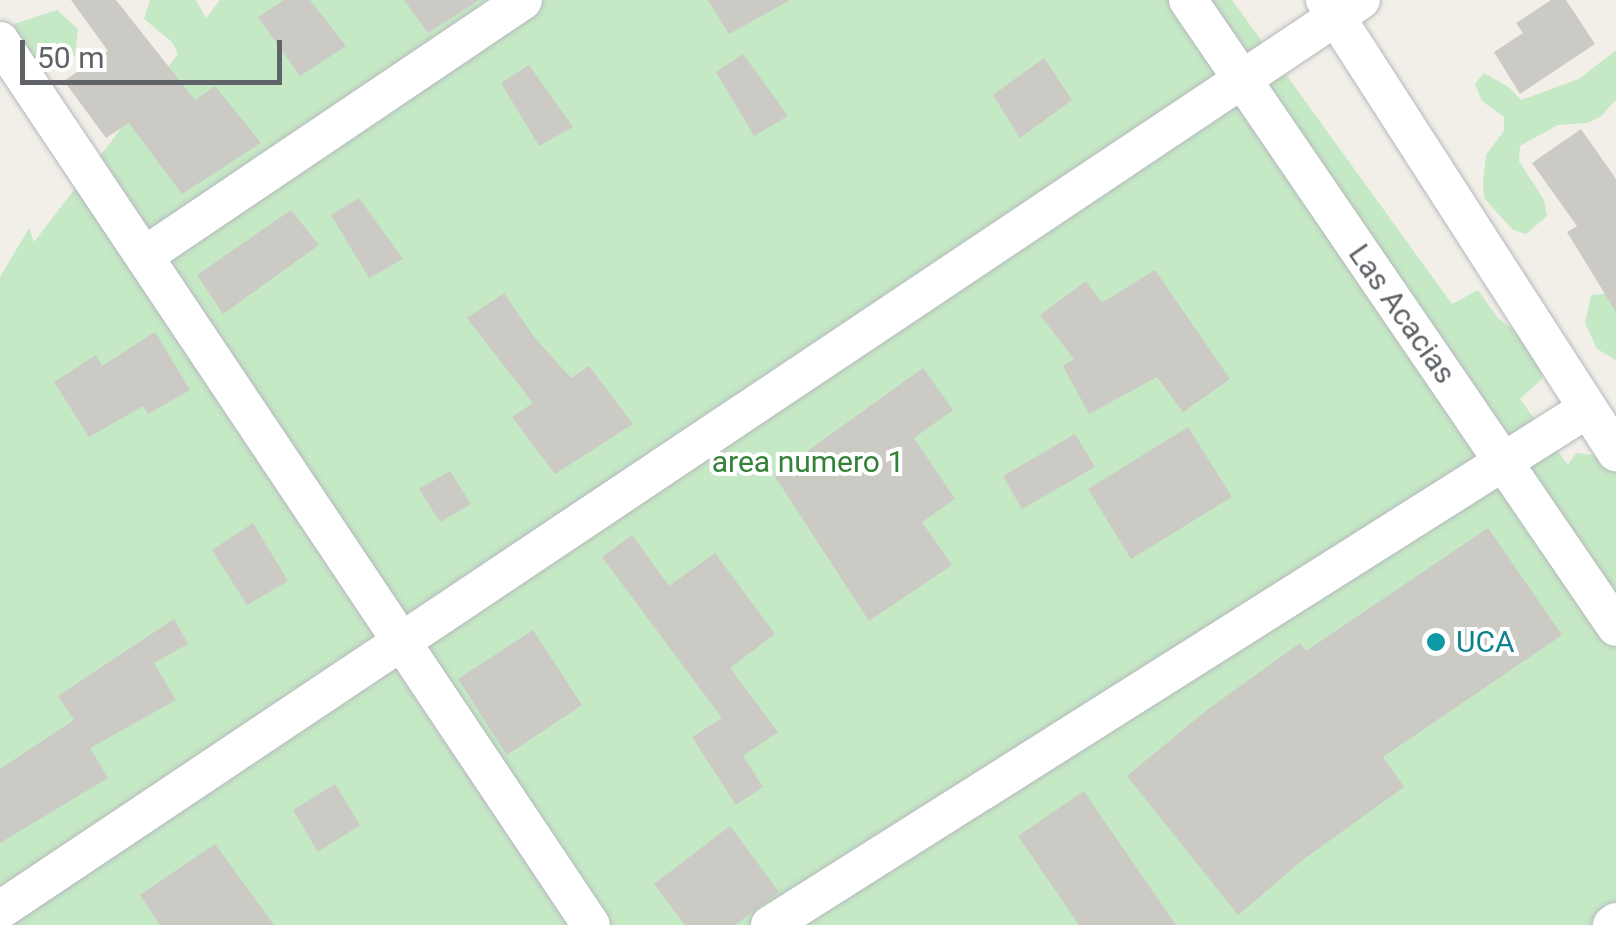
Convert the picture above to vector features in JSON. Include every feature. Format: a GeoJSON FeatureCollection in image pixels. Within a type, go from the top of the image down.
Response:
{"type":"FeatureCollection","features":[{"type":"Feature","properties":{"kind":"street"},"geometry":{"type":"LineString","coordinates":[[144,256],[523,0]]}},
{"type":"Feature","properties":{"kind":"street","name":"Las Acacias"},"geometry":{"type":"LineString","coordinates":[[1188,0],[1616,627]]}},
{"type":"Feature","properties":{"kind":"street"},"geometry":{"type":"LineString","coordinates":[[0,910],[1239,79],[1341,6],[1616,452]]}},
{"type":"Feature","properties":{"kind":"street"},"geometry":{"type":"LineString","coordinates":[[0,41],[591,925]]}},
{"type":"Feature","properties":{"kind":"street"},"geometry":{"type":"LineString","coordinates":[[770,925],[1587,408]]}},
{"type":"Feature","properties":{"kind":"green space","name":"area numero 1"},"geometry":{"type":"Polygon","coordinates":[[[150,0],[196,0],[206,18],[220,0],[1232,0],[1452,304],[1478,290],[1498,318],[1538,348],[1542,379],[1520,399],[1568,465],[1576,453],[1599,456],[1616,469],[1616,925],[0,925],[0,277],[29,228],[34,242],[178,54],[172,42],[144,19],[150,0]]]}},
{"type":"Feature","properties":{"kind":"green space"},"geometry":{"type":"Polygon","coordinates":[[[57,10],[78,29],[75,56],[26,64],[14,24],[57,10]]]}},
{"type":"Feature","properties":{"kind":"green space"},"geometry":{"type":"Polygon","coordinates":[[[1616,50],[1616,100],[1600,117],[1587,123],[1558,125],[1520,146],[1519,161],[1544,200],[1547,216],[1526,234],[1513,230],[1484,198],[1486,155],[1504,131],[1504,117],[1482,101],[1475,84],[1484,73],[1510,88],[1521,100],[1579,79],[1616,50]]]}},
{"type":"Feature","properties":{"kind":"green space"},"geometry":{"type":"Polygon","coordinates":[[[1616,293],[1616,360],[1597,349],[1585,323],[1591,295],[1616,293]]]}},
{"type":"Feature","properties":{"kind":"building"},"geometry":{"type":"Polygon","coordinates":[[[71,0],[116,0],[195,100],[215,86],[261,143],[182,194],[129,123],[106,138],[64,81],[108,51],[71,0]]]}},
{"type":"Feature","properties":{"kind":"building"},"geometry":{"type":"Polygon","coordinates":[[[284,0],[310,0],[346,46],[300,76],[258,17],[284,0]]]}},
{"type":"Feature","properties":{"kind":"building"},"geometry":{"type":"Polygon","coordinates":[[[404,0],[479,0],[428,33],[404,0]]]}},
{"type":"Feature","properties":{"kind":"building"},"geometry":{"type":"Polygon","coordinates":[[[708,0],[790,0],[729,34],[708,0]]]}},
{"type":"Feature","properties":{"kind":"building"},"geometry":{"type":"Polygon","coordinates":[[[1551,0],[1566,0],[1595,44],[1520,94],[1494,52],[1523,33],[1516,23],[1551,0]]]}},
{"type":"Feature","properties":{"kind":"building"},"geometry":{"type":"Polygon","coordinates":[[[743,54],[788,116],[754,136],[716,72],[743,54]]]}},
{"type":"Feature","properties":{"kind":"building"},"geometry":{"type":"Polygon","coordinates":[[[1044,58],[1072,100],[1020,138],[993,95],[1044,58]]]}},
{"type":"Feature","properties":{"kind":"building"},"geometry":{"type":"Polygon","coordinates":[[[529,65],[573,127],[539,146],[501,83],[529,65]]]}},
{"type":"Feature","properties":{"kind":"building"},"geometry":{"type":"Polygon","coordinates":[[[1581,129],[1616,179],[1616,312],[1567,232],[1577,226],[1532,163],[1581,129]]]}},
{"type":"Feature","properties":{"kind":"building"},"geometry":{"type":"Polygon","coordinates":[[[359,198],[403,259],[369,278],[331,215],[359,198]]]}},
{"type":"Feature","properties":{"kind":"building"},"geometry":{"type":"Polygon","coordinates":[[[291,210],[319,245],[223,314],[197,275],[291,210]]]}},
{"type":"Feature","properties":{"kind":"building"},"geometry":{"type":"Polygon","coordinates":[[[1155,270],[1230,379],[1183,412],[1157,377],[1089,414],[1063,366],[1074,359],[1040,315],[1086,281],[1102,303],[1155,270]]]}},
{"type":"Feature","properties":{"kind":"building"},"geometry":{"type":"Polygon","coordinates":[[[504,293],[534,337],[571,378],[589,366],[633,424],[555,474],[512,417],[533,403],[467,318],[504,293]]]}},
{"type":"Feature","properties":{"kind":"building"},"geometry":{"type":"Polygon","coordinates":[[[155,332],[190,390],[148,414],[143,406],[89,437],[54,382],[96,355],[102,366],[155,332]]]}},
{"type":"Feature","properties":{"kind":"building"},"geometry":{"type":"Polygon","coordinates":[[[923,368],[953,410],[914,438],[955,499],[922,522],[952,565],[869,621],[774,475],[923,368]]]}},
{"type":"Feature","properties":{"kind":"building"},"geometry":{"type":"Polygon","coordinates":[[[1188,427],[1232,497],[1131,559],[1088,489],[1188,427]]]}},
{"type":"Feature","properties":{"kind":"building"},"geometry":{"type":"Polygon","coordinates":[[[1075,434],[1095,467],[1022,509],[1003,476],[1075,434]]]}},
{"type":"Feature","properties":{"kind":"building"},"geometry":{"type":"Polygon","coordinates":[[[450,471],[471,504],[440,522],[419,489],[450,471]]]}},
{"type":"Feature","properties":{"kind":"building"},"geometry":{"type":"Polygon","coordinates":[[[253,523],[288,581],[247,605],[212,550],[253,523]]]}},
{"type":"Feature","properties":{"kind":"building"},"geometry":{"type":"Polygon","coordinates":[[[1488,528],[1562,635],[1383,757],[1404,787],[1304,859],[1238,915],[1127,776],[1207,710],[1300,643],[1306,651],[1488,528]]]}},
{"type":"Feature","properties":{"kind":"building"},"geometry":{"type":"Polygon","coordinates":[[[632,535],[669,586],[715,553],[775,634],[730,668],[778,732],[743,756],[763,787],[736,805],[692,737],[722,718],[602,557],[632,535]]]}},
{"type":"Feature","properties":{"kind":"building"},"geometry":{"type":"Polygon","coordinates":[[[174,619],[188,644],[154,663],[176,700],[90,748],[108,778],[0,843],[0,769],[74,720],[58,696],[174,619]]]}},
{"type":"Feature","properties":{"kind":"building"},"geometry":{"type":"Polygon","coordinates":[[[533,630],[582,705],[507,755],[458,679],[533,630]]]}},
{"type":"Feature","properties":{"kind":"building"},"geometry":{"type":"Polygon","coordinates":[[[335,784],[360,825],[318,852],[293,810],[335,784]]]}},
{"type":"Feature","properties":{"kind":"building"},"geometry":{"type":"Polygon","coordinates":[[[1084,791],[1176,925],[1079,925],[1018,836],[1084,791]]]}},
{"type":"Feature","properties":{"kind":"building"},"geometry":{"type":"Polygon","coordinates":[[[730,826],[779,892],[735,925],[685,925],[654,884],[730,826]]]}},
{"type":"Feature","properties":{"kind":"building"},"geometry":{"type":"Polygon","coordinates":[[[215,844],[274,925],[160,925],[140,895],[215,844]]]}},
{"type":"Feature","properties":{"kind":"place","name":"UCA"},"geometry":{"type":"Point","coordinates":[1436,642]}}]}
